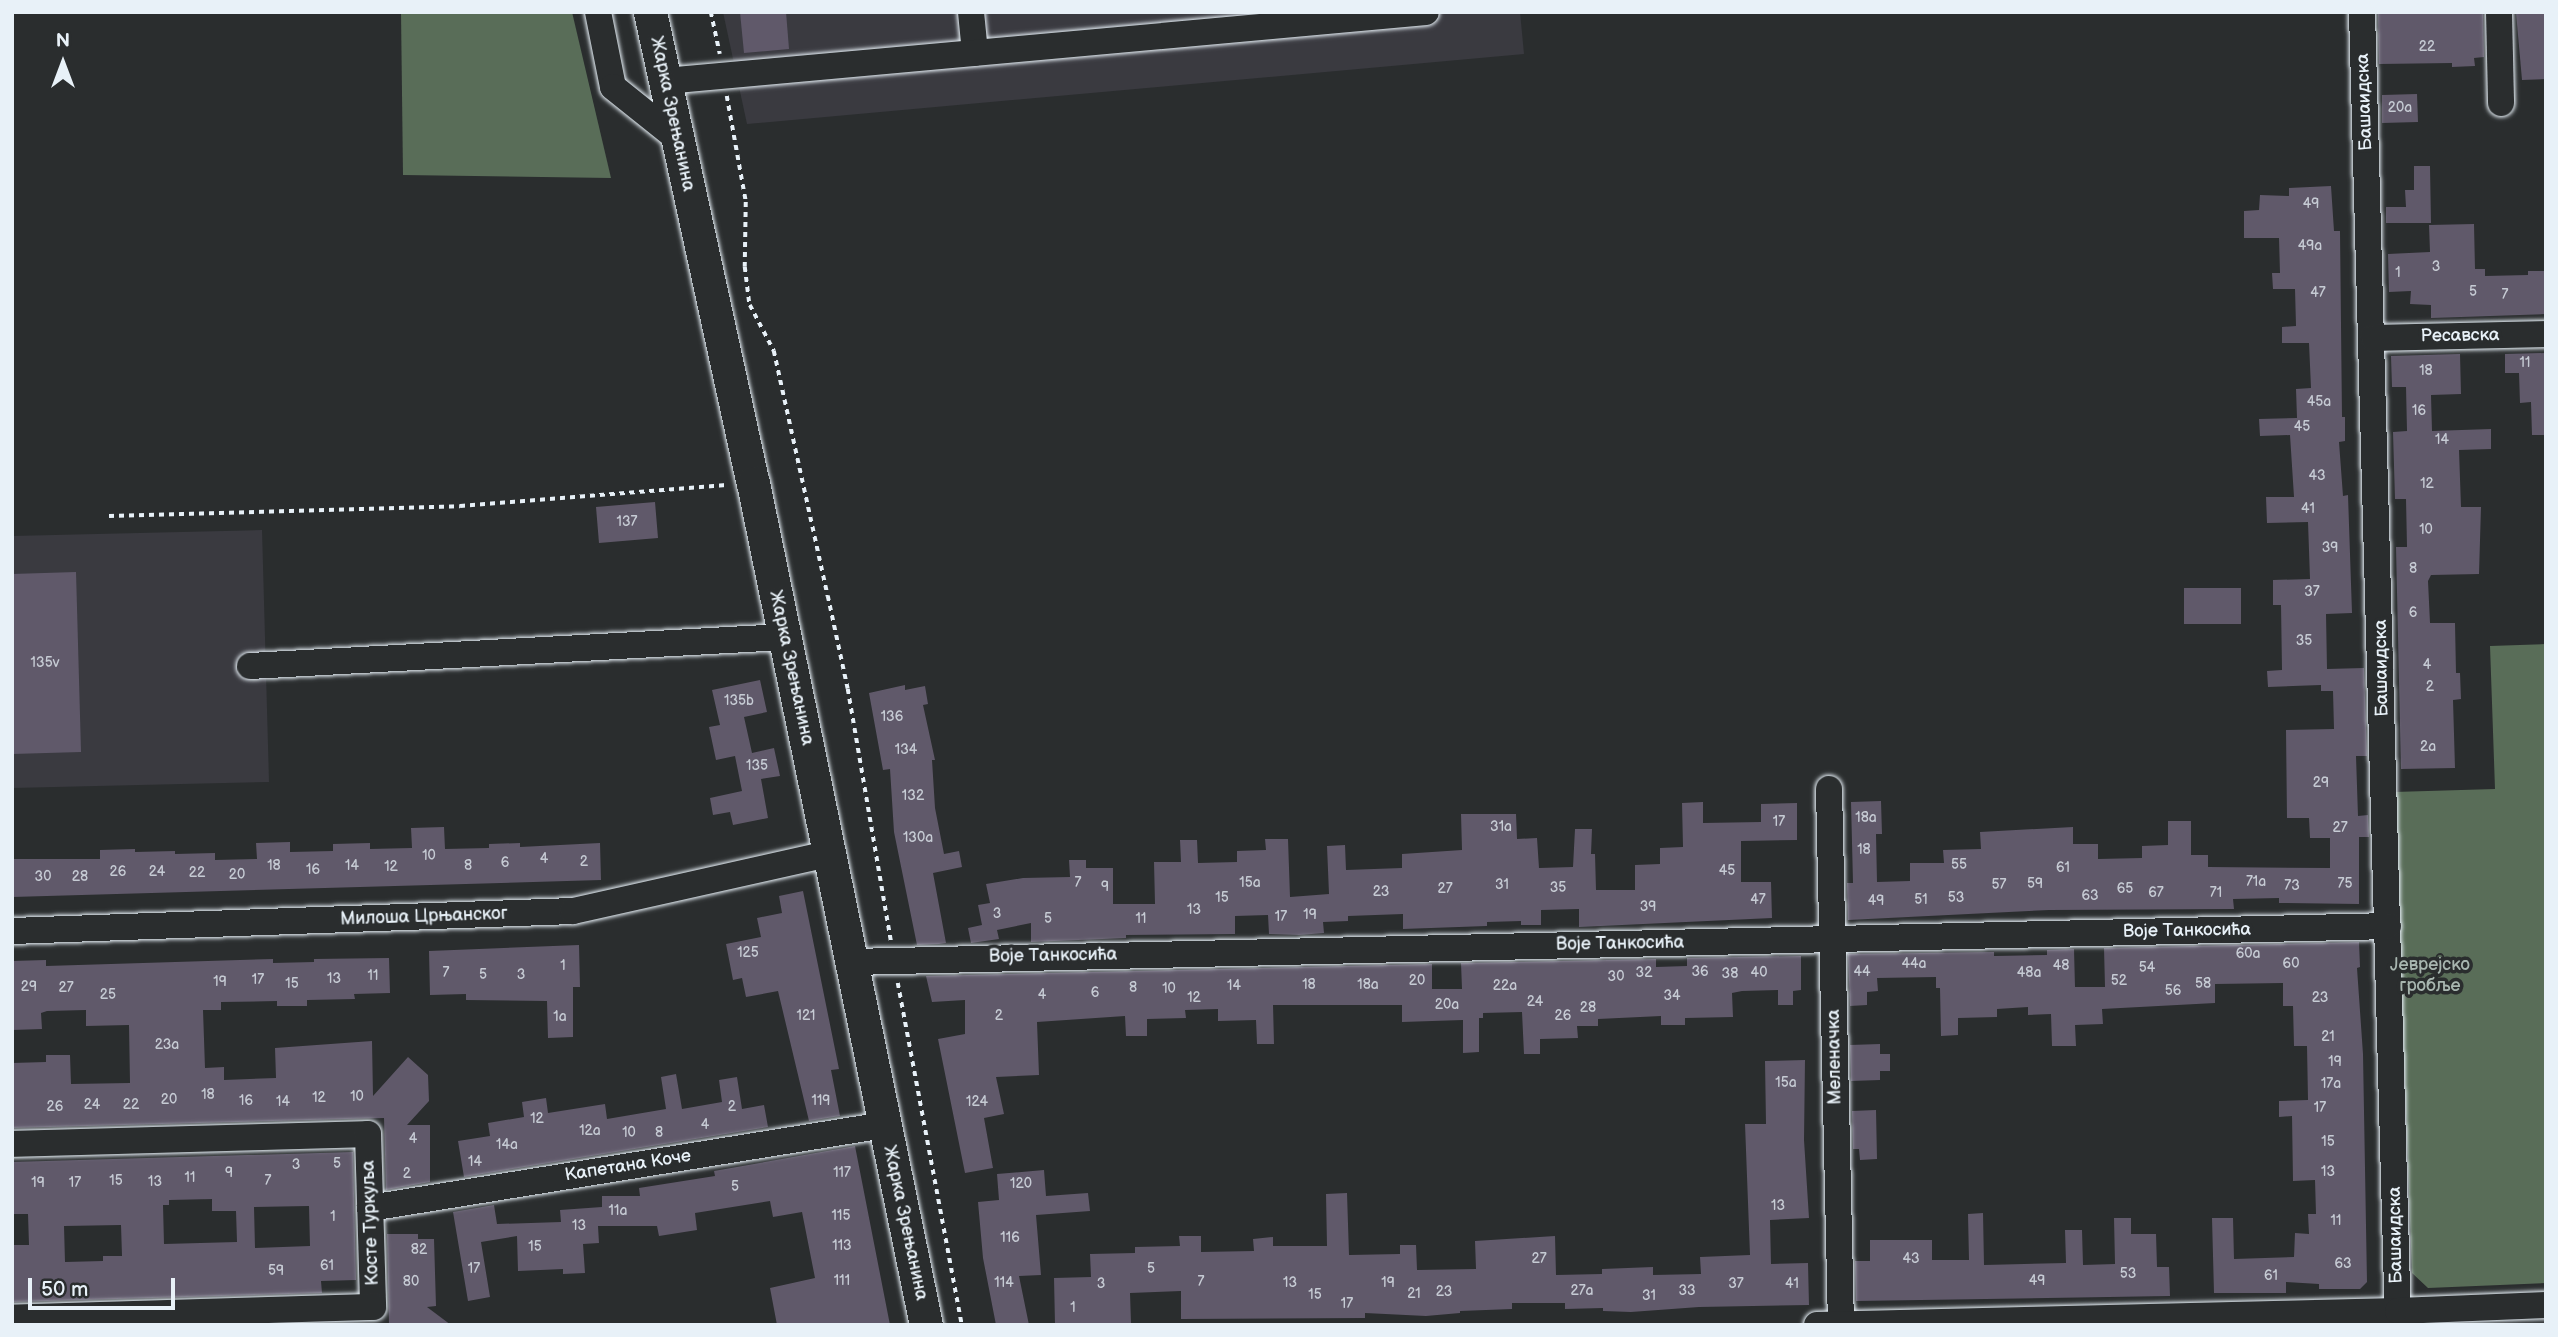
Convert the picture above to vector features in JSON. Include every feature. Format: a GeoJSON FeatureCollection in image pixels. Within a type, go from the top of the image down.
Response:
{"type":"FeatureCollection","features":[{"type":"Feature","properties":{"kind":"main road","name":"Жарка Зрењанина"},"geometry":{"type":"LineString","coordinates":[[650,12],[753,483],[926,1325]]}},
{"type":"Feature","properties":{"kind":"street"},"geometry":{"type":"LineString","coordinates":[[598,12],[613,87],[678,139]]}},
{"type":"Feature","properties":{"kind":"street"},"geometry":{"type":"LineString","coordinates":[[971,12],[975,53]]}},
{"type":"Feature","properties":{"kind":"street"},"geometry":{"type":"LineString","coordinates":[[665,81],[975,53],[1214,22],[1426,12]]}},
{"type":"Feature","properties":{"kind":"street","name":"Башаидска"},"geometry":{"type":"LineString","coordinates":[[2362,12],[2374,338],[2398,1318]]}},
{"type":"Feature","properties":{"kind":"street"},"geometry":{"type":"LineString","coordinates":[[2499,12],[2501,103]]}},
{"type":"Feature","properties":{"kind":"street","name":"Ресавска"},"geometry":{"type":"LineString","coordinates":[[2374,338],[2546,334]]}},
{"type":"Feature","properties":{"kind":"street"},"geometry":{"type":"LineString","coordinates":[[250,666],[784,637]]}},
{"type":"Feature","properties":{"kind":"street","name":"Меленачка"},"geometry":{"type":"LineString","coordinates":[[1829,789],[1841,1324]]}},
{"type":"Feature","properties":{"kind":"street","name":"Милоша Црњанског"},"geometry":{"type":"LineString","coordinates":[[12,931],[573,911],[829,855]]}},
{"type":"Feature","properties":{"kind":"street","name":"Воје Танкосића"},"geometry":{"type":"LineString","coordinates":[[852,962],[2388,926]]}},
{"type":"Feature","properties":{"kind":"street","name":"Капетана Коче"},"geometry":{"type":"LineString","coordinates":[[370,1208],[885,1125]]}},
{"type":"Feature","properties":{"kind":"street","name":"Косте Туркуља"},"geometry":{"type":"LineString","coordinates":[[12,1144],[368,1134],[373,1307],[12,1318]]}},
{"type":"Feature","properties":{"kind":"street"},"geometry":{"type":"LineString","coordinates":[[1817,1325],[2398,1318],[2546,1305]]}},
{"type":"Feature","properties":{"kind":"path"},"geometry":{"type":"LineString","coordinates":[[711,12],[725,75],[746,202],[746,267],[751,304],[775,351],[848,689],[894,959],[962,1325]]}},
{"type":"Feature","properties":{"kind":"path"},"geometry":{"type":"LineString","coordinates":[[109,516],[460,506],[753,483]]}},
{"type":"Feature","properties":{"kind":"shaded area"},"geometry":{"type":"Polygon","coordinates":[[[723,12],[1520,12],[1524,54],[747,124],[723,12]]]}},
{"type":"Feature","properties":{"kind":"shaded area"},"geometry":{"type":"Polygon","coordinates":[[[262,530],[269,782],[12,788],[12,536],[262,530]]]}},
{"type":"Feature","properties":{"kind":"green space"},"geometry":{"type":"Polygon","coordinates":[[[401,12],[572,12],[611,178],[403,175],[401,12]]]}},
{"type":"Feature","properties":{"kind":"green space","name":"Јеврејско гробље"},"geometry":{"type":"Polygon","coordinates":[[[2546,644],[2546,1283],[2428,1288],[2412,1273],[2394,792],[2495,789],[2490,646],[2546,644]]]}},
{"type":"Feature","properties":{"kind":"building"},"geometry":{"type":"Polygon","coordinates":[[[740,12],[786,12],[789,49],[744,53],[740,12]]]}},
{"type":"Feature","properties":{"kind":"building"},"geometry":{"type":"Polygon","coordinates":[[[2378,12],[2483,12],[2484,57],[2474,58],[2475,66],[2452,67],[2452,63],[2379,64],[2378,12]]]}},
{"type":"Feature","properties":{"kind":"building"},"geometry":{"type":"Polygon","coordinates":[[[2516,12],[2546,12],[2546,79],[2522,80],[2516,12]]]}},
{"type":"Feature","properties":{"kind":"building"},"geometry":{"type":"Polygon","coordinates":[[[2417,94],[2418,122],[2382,123],[2382,95],[2417,94]]]}},
{"type":"Feature","properties":{"kind":"building"},"geometry":{"type":"Polygon","coordinates":[[[2414,166],[2430,166],[2431,223],[2386,223],[2386,207],[2406,207],[2405,190],[2414,190],[2414,166]]]}},
{"type":"Feature","properties":{"kind":"building"},"geometry":{"type":"Polygon","coordinates":[[[2331,186],[2334,231],[2340,231],[2342,417],[2345,417],[2345,441],[2339,442],[2343,496],[2348,495],[2352,613],[2326,614],[2327,669],[2364,668],[2367,756],[2356,756],[2358,816],[2368,815],[2369,837],[2359,837],[2359,904],[2279,903],[2279,898],[2233,899],[2234,909],[2049,910],[1848,920],[1847,883],[1853,883],[1851,802],[1881,801],[1882,834],[1876,834],[1877,882],[1910,881],[1910,863],[1944,863],[1943,850],[1981,849],[1980,832],[2073,827],[2073,844],[2098,844],[2098,859],[2142,858],[2142,846],[2168,845],[2168,821],[2191,821],[2191,855],[2208,855],[2208,867],[2330,868],[2330,838],[2310,838],[2309,818],[2287,818],[2286,730],[2334,729],[2333,691],[2321,691],[2321,685],[2268,687],[2267,671],[2282,670],[2281,605],[2273,605],[2273,580],[2310,579],[2308,522],[2267,523],[2266,497],[2294,497],[2290,435],[2260,436],[2259,419],[2297,418],[2296,389],[2311,388],[2309,343],[2282,343],[2282,327],[2296,326],[2295,289],[2273,289],[2272,273],[2280,273],[2279,238],[2244,238],[2244,211],[2259,210],[2260,195],[2289,196],[2289,188],[2331,186]]]}},
{"type":"Feature","properties":{"kind":"building"},"geometry":{"type":"Polygon","coordinates":[[[2474,224],[2475,269],[2485,269],[2485,276],[2528,275],[2528,271],[2546,271],[2546,314],[2431,318],[2431,305],[2410,304],[2411,291],[2389,292],[2388,254],[2430,252],[2429,225],[2474,224]]]}},
{"type":"Feature","properties":{"kind":"building"},"geometry":{"type":"Polygon","coordinates":[[[2546,353],[2546,435],[2532,435],[2531,402],[2520,403],[2519,373],[2505,373],[2505,354],[2546,353]]]}},
{"type":"Feature","properties":{"kind":"building"},"geometry":{"type":"Polygon","coordinates":[[[2460,354],[2461,394],[2431,395],[2432,431],[2491,429],[2491,449],[2459,450],[2461,507],[2481,507],[2479,574],[2431,575],[2428,581],[2430,623],[2455,623],[2456,673],[2460,673],[2461,699],[2453,700],[2455,768],[2401,769],[2396,547],[2407,547],[2406,499],[2395,499],[2393,432],[2407,431],[2406,387],[2392,387],[2391,356],[2460,354]]]}},
{"type":"Feature","properties":{"kind":"building"},"geometry":{"type":"Polygon","coordinates":[[[655,502],[658,538],[599,543],[596,507],[655,502]]]}},
{"type":"Feature","properties":{"kind":"building"},"geometry":{"type":"Polygon","coordinates":[[[76,572],[81,752],[12,754],[12,574],[76,572]]]}},
{"type":"Feature","properties":{"kind":"building"},"geometry":{"type":"Polygon","coordinates":[[[2184,588],[2241,588],[2241,624],[2184,624],[2184,588]]]}},
{"type":"Feature","properties":{"kind":"building"},"geometry":{"type":"Polygon","coordinates":[[[760,680],[767,712],[744,717],[752,753],[774,748],[780,776],[761,779],[768,818],[733,825],[730,812],[713,815],[710,798],[742,791],[735,756],[716,760],[709,727],[720,725],[712,690],[760,680]]]}},
{"type":"Feature","properties":{"kind":"building"},"geometry":{"type":"Polygon","coordinates":[[[905,685],[905,690],[925,686],[928,704],[923,705],[935,760],[932,760],[935,808],[944,854],[959,851],[962,867],[933,873],[946,943],[917,945],[894,832],[890,769],[883,770],[869,693],[905,685]]]}},
{"type":"Feature","properties":{"kind":"building"},"geometry":{"type":"Polygon","coordinates":[[[1703,802],[1703,823],[1761,822],[1761,804],[1797,803],[1797,840],[1741,841],[1741,882],[1771,882],[1772,918],[1579,927],[1579,909],[1541,910],[1541,925],[1521,925],[1521,921],[1487,922],[1487,926],[1403,929],[1403,914],[1348,916],[1348,921],[1323,922],[1324,933],[1299,935],[1269,934],[1268,915],[1235,916],[1235,934],[1126,935],[1126,938],[1031,942],[1031,923],[997,930],[999,939],[971,943],[968,928],[982,925],[978,905],[990,903],[986,884],[1023,878],[1070,877],[1069,860],[1086,860],[1086,868],[1113,868],[1113,904],[1155,904],[1154,862],[1181,862],[1180,840],[1197,840],[1198,863],[1237,862],[1237,851],[1266,850],[1265,839],[1288,839],[1290,897],[1329,894],[1327,846],[1345,845],[1346,870],[1402,868],[1402,854],[1462,850],[1461,814],[1516,814],[1517,839],[1537,838],[1539,868],[1573,867],[1575,829],[1592,829],[1591,854],[1595,854],[1596,890],[1635,890],[1635,865],[1660,864],[1660,848],[1683,847],[1682,803],[1703,802]]]}},
{"type":"Feature","properties":{"kind":"building"},"geometry":{"type":"Polygon","coordinates":[[[444,827],[445,849],[489,848],[489,844],[520,843],[520,847],[600,843],[601,880],[12,897],[12,859],[100,859],[100,850],[135,849],[135,852],[175,851],[175,854],[215,853],[215,860],[257,859],[256,843],[290,842],[290,852],[333,851],[333,844],[370,843],[370,849],[412,848],[411,828],[444,827]]]}},
{"type":"Feature","properties":{"kind":"building"},"geometry":{"type":"Polygon","coordinates":[[[803,891],[839,1069],[831,1070],[840,1116],[809,1121],[778,991],[746,997],[742,978],[733,980],[726,944],[761,937],[757,918],[782,913],[779,896],[803,891]]]}},
{"type":"Feature","properties":{"kind":"building"},"geometry":{"type":"Polygon","coordinates":[[[2359,942],[2360,967],[2357,968],[2363,1054],[2367,1282],[2360,1289],[2319,1289],[2319,1284],[2286,1282],[2286,1293],[2214,1293],[2212,1218],[2233,1218],[2234,1259],[2294,1257],[2295,1233],[2309,1234],[2308,1214],[2316,1214],[2315,1180],[2293,1181],[2292,1116],[2279,1117],[2279,1101],[2308,1100],[2307,1046],[2294,1046],[2293,1006],[2283,1006],[2283,983],[2215,984],[2215,1003],[2102,1009],[2103,1024],[2075,1025],[2076,1046],[2052,1046],[2051,1014],[2028,1015],[2028,1007],[1997,1009],[1997,1017],[1958,1018],[1958,1035],[1941,1036],[1940,988],[1936,988],[1936,977],[1877,978],[1878,991],[1867,992],[1867,1005],[1850,1006],[1848,954],[1994,952],[1994,956],[2047,955],[2047,950],[2074,949],[2075,987],[2105,987],[2104,948],[2359,942]]]}},
{"type":"Feature","properties":{"kind":"building"},"geometry":{"type":"Polygon","coordinates":[[[579,945],[580,987],[573,987],[573,1037],[548,1038],[547,1001],[466,1000],[466,994],[430,995],[429,951],[579,945]]]}},
{"type":"Feature","properties":{"kind":"building"},"geometry":{"type":"Polygon","coordinates":[[[1801,956],[1801,990],[1793,991],[1793,1005],[1778,1005],[1778,990],[1742,991],[1732,993],[1733,1017],[1685,1018],[1685,1025],[1661,1025],[1661,1016],[1598,1019],[1598,1026],[1577,1026],[1578,1038],[1540,1039],[1540,1054],[1524,1054],[1522,1012],[1483,1013],[1483,1018],[1479,1018],[1479,1052],[1463,1053],[1463,1020],[1402,1022],[1402,1005],[1273,1005],[1274,1044],[1257,1044],[1256,1020],[1218,1021],[1218,1009],[1185,1010],[1186,1018],[1147,1019],[1147,1036],[1126,1036],[1125,1016],[1037,1022],[1039,1075],[996,1077],[1004,1114],[984,1118],[993,1168],[965,1173],[938,1039],[965,1034],[965,1000],[932,1002],[926,976],[1432,964],[1432,989],[1462,989],[1461,963],[1656,959],[1656,967],[1687,966],[1687,958],[1801,956]]]}},
{"type":"Feature","properties":{"kind":"building"},"geometry":{"type":"Polygon","coordinates":[[[389,958],[390,993],[354,994],[355,999],[307,1000],[307,1006],[277,1006],[277,1001],[221,1002],[221,1010],[203,1010],[205,1068],[224,1067],[224,1080],[276,1078],[275,1048],[372,1041],[373,1096],[408,1057],[428,1075],[429,1101],[407,1125],[430,1125],[430,1182],[386,1190],[384,1118],[12,1128],[12,1063],[46,1062],[46,1055],[70,1055],[71,1084],[130,1083],[129,1025],[86,1026],[86,1010],[47,1011],[41,1013],[42,1029],[12,1030],[12,961],[46,960],[46,966],[273,959],[273,963],[314,962],[314,959],[389,958]]]}},
{"type":"Feature","properties":{"kind":"building"},"geometry":{"type":"Polygon","coordinates":[[[1880,1044],[1880,1054],[1890,1054],[1890,1071],[1880,1071],[1880,1080],[1851,1081],[1850,1045],[1880,1044]]]}},
{"type":"Feature","properties":{"kind":"building"},"geometry":{"type":"Polygon","coordinates":[[[1805,1060],[1804,1140],[1809,1218],[1770,1220],[1771,1264],[1808,1263],[1809,1305],[1699,1307],[1631,1312],[1603,1311],[1603,1308],[1565,1309],[1565,1303],[1512,1303],[1512,1309],[1460,1311],[1426,1316],[1365,1313],[1365,1318],[1181,1319],[1181,1291],[1130,1293],[1131,1323],[1055,1325],[1054,1278],[1091,1277],[1090,1254],[1135,1253],[1135,1247],[1180,1246],[1179,1236],[1201,1236],[1201,1252],[1254,1251],[1253,1239],[1273,1237],[1273,1246],[1327,1246],[1326,1194],[1347,1193],[1349,1255],[1400,1254],[1400,1245],[1416,1245],[1417,1270],[1476,1269],[1475,1241],[1555,1236],[1556,1275],[1602,1274],[1602,1269],[1653,1267],[1653,1275],[1701,1274],[1700,1257],[1750,1255],[1745,1124],[1766,1124],[1765,1061],[1805,1060]]]}},
{"type":"Feature","properties":{"kind":"building"},"geometry":{"type":"Polygon","coordinates":[[[676,1074],[682,1109],[722,1102],[719,1080],[737,1077],[742,1109],[764,1105],[768,1127],[464,1177],[458,1141],[490,1136],[488,1123],[524,1117],[522,1102],[546,1098],[548,1113],[605,1104],[607,1119],[666,1109],[661,1077],[676,1074]]]}},
{"type":"Feature","properties":{"kind":"building"},"geometry":{"type":"Polygon","coordinates":[[[1876,1110],[1877,1159],[1860,1160],[1859,1149],[1853,1149],[1852,1111],[1876,1110]]]}},
{"type":"Feature","properties":{"kind":"building"},"geometry":{"type":"Polygon","coordinates":[[[855,1146],[890,1325],[777,1325],[770,1288],[815,1278],[802,1212],[773,1217],[770,1201],[695,1213],[697,1230],[659,1236],[657,1226],[598,1226],[599,1243],[583,1244],[585,1273],[563,1274],[563,1269],[518,1271],[517,1236],[481,1242],[490,1297],[468,1301],[453,1212],[494,1205],[497,1224],[561,1222],[560,1210],[602,1207],[602,1196],[640,1196],[639,1188],[715,1176],[714,1171],[855,1146]]]}},
{"type":"Feature","properties":{"kind":"building"},"geometry":{"type":"Polygon","coordinates":[[[353,1152],[356,1280],[321,1281],[322,1293],[12,1302],[14,1245],[29,1245],[28,1214],[12,1214],[12,1162],[353,1152]],[[212,1199],[169,1200],[169,1205],[163,1205],[164,1244],[237,1242],[236,1211],[212,1211],[212,1199]],[[309,1206],[254,1207],[255,1248],[310,1246],[309,1206]],[[121,1225],[64,1226],[65,1262],[103,1261],[103,1256],[122,1256],[121,1225]]]}},
{"type":"Feature","properties":{"kind":"building"},"geometry":{"type":"Polygon","coordinates":[[[1044,1170],[1046,1196],[1088,1193],[1090,1211],[1036,1215],[1041,1275],[1019,1276],[1029,1325],[996,1325],[983,1258],[978,1202],[999,1200],[997,1174],[1044,1170]]]}},
{"type":"Feature","properties":{"kind":"building"},"geometry":{"type":"Polygon","coordinates":[[[1983,1213],[1984,1265],[2066,1263],[2065,1230],[2082,1230],[2083,1265],[2115,1264],[2114,1218],[2131,1218],[2131,1234],[2156,1234],[2157,1267],[2169,1267],[2170,1296],[1856,1301],[1855,1261],[1870,1261],[1870,1240],[1932,1240],[1932,1260],[1969,1260],[1968,1214],[1983,1213]]]}},
{"type":"Feature","properties":{"kind":"building"},"geometry":{"type":"Polygon","coordinates":[[[387,1234],[418,1234],[418,1239],[434,1239],[436,1306],[427,1307],[451,1325],[389,1325],[387,1234]]]}}]}
